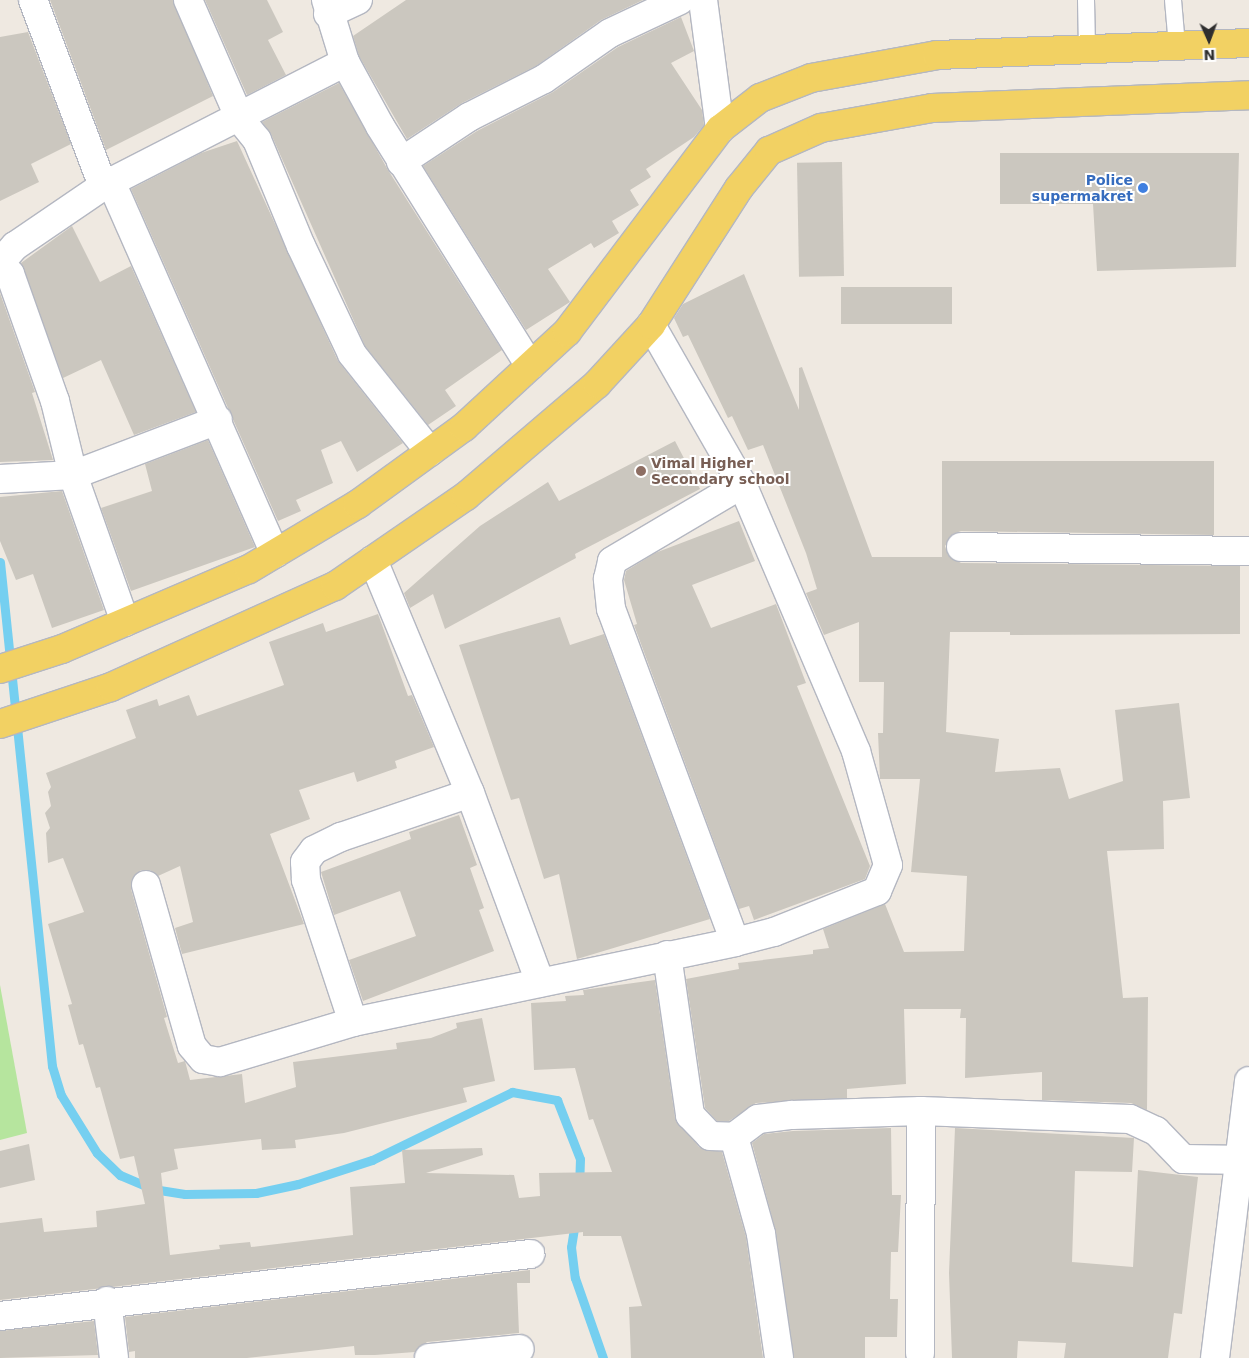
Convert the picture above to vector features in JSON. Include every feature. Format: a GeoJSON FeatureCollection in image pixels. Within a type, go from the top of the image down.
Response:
{"type":"FeatureCollection","features":[{"type":"Feature","properties":{"kind":"main road"},"geometry":{"type":"LineString","coordinates":[[12,666],[125,622],[249,569],[358,504],[464,427],[567,332],[720,129],[760,98],[811,78],[937,55],[1249,43]]}},
{"type":"Feature","properties":{"kind":"main road"},"geometry":{"type":"LineString","coordinates":[[0,724],[38,713],[111,687],[335,586],[466,496],[597,384],[650,325],[739,188],[769,151],[821,128],[932,108],[1249,95]]}},
{"type":"Feature","properties":{"kind":"street"},"geometry":{"type":"LineString","coordinates":[[33,0],[107,184],[218,420],[276,553]]}},
{"type":"Feature","properties":{"kind":"street"},"geometry":{"type":"LineString","coordinates":[[188,0],[240,119],[257,140],[300,246],[352,354],[430,452]]}},
{"type":"Feature","properties":{"kind":"street"},"geometry":{"type":"LineString","coordinates":[[358,0],[327,7],[345,62],[401,162],[530,366]]}},
{"type":"Feature","properties":{"kind":"street"},"geometry":{"type":"LineString","coordinates":[[401,162],[469,117],[544,78],[610,32],[680,0]]}},
{"type":"Feature","properties":{"kind":"street"},"geometry":{"type":"LineString","coordinates":[[703,0],[720,129]]}},
{"type":"Feature","properties":{"kind":"street"},"geometry":{"type":"LineString","coordinates":[[125,622],[73,475],[52,392],[10,274],[0,264],[15,246],[107,184],[240,119],[345,62]]}},
{"type":"Feature","properties":{"kind":"street"},"geometry":{"type":"LineString","coordinates":[[146,885],[192,1046],[202,1059],[220,1062],[353,1022],[735,942],[774,932],[877,891],[888,865],[856,751],[742,484],[650,325]]}},
{"type":"Feature","properties":{"kind":"street"},"geometry":{"type":"LineString","coordinates":[[0,479],[73,475],[218,420]]}},
{"type":"Feature","properties":{"kind":"street"},"geometry":{"type":"LineString","coordinates":[[735,942],[611,610],[608,579],[612,561],[742,484]]}},
{"type":"Feature","properties":{"kind":"street"},"geometry":{"type":"LineString","coordinates":[[961,547],[1249,551]]}},
{"type":"Feature","properties":{"kind":"street"},"geometry":{"type":"LineString","coordinates":[[373,560],[470,793],[540,982]]}},
{"type":"Feature","properties":{"kind":"street"},"geometry":{"type":"LineString","coordinates":[[353,1022],[306,880],[305,862],[314,850],[341,837],[470,793]]}},
{"type":"Feature","properties":{"kind":"street"},"geometry":{"type":"LineString","coordinates":[[667,955],[690,1115],[710,1136],[734,1137],[758,1119],[921,1111],[1130,1119],[1156,1131],[1183,1159],[1244,1160]]}},
{"type":"Feature","properties":{"kind":"street"},"geometry":{"type":"LineString","coordinates":[[1214,1358],[1244,1160],[1249,1081]]}},
{"type":"Feature","properties":{"kind":"street"},"geometry":{"type":"LineString","coordinates":[[920,1353],[921,1111]]}},
{"type":"Feature","properties":{"kind":"street"},"geometry":{"type":"LineString","coordinates":[[734,1137],[760,1234],[779,1358]]}},
{"type":"Feature","properties":{"kind":"street"},"geometry":{"type":"LineString","coordinates":[[0,1316],[108,1301],[530,1254]]}},
{"type":"Feature","properties":{"kind":"street"},"geometry":{"type":"LineString","coordinates":[[108,1301],[114,1358]]}},
{"type":"Feature","properties":{"kind":"street"},"geometry":{"type":"LineString","coordinates":[[430,1358],[520,1349]]}},
{"type":"Feature","properties":{"kind":"lane"},"geometry":{"type":"LineString","coordinates":[[1086,0],[1087,49]]}},
{"type":"Feature","properties":{"kind":"lane"},"geometry":{"type":"LineString","coordinates":[[1173,0],[1177,46]]}},
{"type":"Feature","properties":{"kind":"green space"},"geometry":{"type":"Polygon","coordinates":[[[0,985],[27,1133],[0,1140],[0,985]]]}},
{"type":"Feature","properties":{"kind":"building"},"geometry":{"type":"Polygon","coordinates":[[[50,0],[173,0],[213,96],[106,150],[50,0]]]}},
{"type":"Feature","properties":{"kind":"building"},"geometry":{"type":"Polygon","coordinates":[[[205,0],[267,0],[283,32],[268,40],[286,75],[247,95],[205,0]]]}},
{"type":"Feature","properties":{"kind":"building"},"geometry":{"type":"Polygon","coordinates":[[[406,0],[643,0],[601,20],[536,66],[462,103],[407,139],[359,56],[353,36],[406,0]]]}},
{"type":"Feature","properties":{"kind":"building"},"geometry":{"type":"Polygon","coordinates":[[[681,17],[694,51],[671,63],[702,110],[704,125],[694,137],[646,169],[651,177],[630,190],[639,205],[612,221],[619,233],[594,248],[591,243],[548,269],[570,302],[526,330],[423,166],[477,131],[553,92],[618,47],[681,17]]]}},
{"type":"Feature","properties":{"kind":"building"},"geometry":{"type":"Polygon","coordinates":[[[28,32],[71,144],[31,164],[39,182],[0,201],[0,37],[28,32]]]}},
{"type":"Feature","properties":{"kind":"building"},"geometry":{"type":"Polygon","coordinates":[[[339,83],[388,170],[502,350],[445,390],[456,406],[428,425],[365,346],[271,134],[262,122],[339,83]]]}},
{"type":"Feature","properties":{"kind":"building"},"geometry":{"type":"Polygon","coordinates":[[[237,141],[338,361],[403,443],[357,472],[341,441],[321,450],[333,483],[296,500],[301,511],[278,521],[131,189],[201,153],[237,141]]]}},
{"type":"Feature","properties":{"kind":"building"},"geometry":{"type":"Polygon","coordinates":[[[1000,153],[1239,153],[1236,267],[1097,271],[1093,204],[1000,204],[1000,153]]]}},
{"type":"Feature","properties":{"kind":"building"},"geometry":{"type":"Polygon","coordinates":[[[842,162],[844,276],[799,277],[797,163],[842,162]]]}},
{"type":"Feature","properties":{"kind":"building"},"geometry":{"type":"Polygon","coordinates":[[[72,226],[100,282],[131,266],[196,412],[134,435],[101,360],[63,378],[21,263],[72,226]]]}},
{"type":"Feature","properties":{"kind":"building"},"geometry":{"type":"Polygon","coordinates":[[[744,274],[799,410],[799,368],[802,367],[872,557],[942,557],[942,461],[1214,461],[1214,535],[961,531],[953,534],[945,546],[948,555],[961,563],[1240,566],[1240,634],[1010,635],[1010,632],[950,632],[946,732],[999,739],[995,772],[1060,768],[1069,799],[1123,781],[1115,710],[1179,703],[1190,798],[1163,801],[1164,849],[1107,851],[1123,998],[1148,997],[1147,1110],[1131,1103],[1042,1100],[1042,1072],[965,1078],[966,1018],[960,1018],[961,1009],[904,1009],[906,1084],[847,1089],[847,1098],[756,1103],[729,1121],[717,1121],[705,1108],[686,979],[739,969],[738,963],[813,954],[813,950],[829,948],[823,929],[885,904],[904,952],[964,951],[967,876],[911,872],[920,779],[880,779],[878,733],[883,733],[884,682],[859,682],[859,622],[824,635],[806,593],[817,589],[806,553],[763,445],[748,450],[732,416],[728,418],[688,335],[683,337],[674,318],[683,304],[744,274]]]}},
{"type":"Feature","properties":{"kind":"building"},"geometry":{"type":"Polygon","coordinates":[[[841,287],[952,287],[952,324],[841,324],[841,287]]]}},
{"type":"Feature","properties":{"kind":"building"},"geometry":{"type":"Polygon","coordinates":[[[0,293],[35,392],[32,393],[53,460],[0,462],[0,293]]]}},
{"type":"Feature","properties":{"kind":"building"},"geometry":{"type":"Polygon","coordinates":[[[208,440],[255,547],[131,591],[101,508],[152,491],[145,464],[208,440]]]}},
{"type":"Feature","properties":{"kind":"building"},"geometry":{"type":"Polygon","coordinates":[[[675,441],[700,489],[575,554],[576,558],[445,629],[433,594],[410,608],[404,593],[480,526],[548,482],[559,501],[675,441]]]}},
{"type":"Feature","properties":{"kind":"building"},"geometry":{"type":"Polygon","coordinates":[[[62,491],[104,610],[52,628],[33,574],[16,580],[0,541],[0,497],[62,491]]]}},
{"type":"Feature","properties":{"kind":"building"},"geometry":{"type":"Polygon","coordinates":[[[739,521],[755,561],[692,585],[711,628],[776,604],[806,683],[797,686],[870,866],[865,879],[754,920],[749,906],[739,909],[634,625],[637,624],[624,580],[626,571],[655,553],[739,521]]]}},
{"type":"Feature","properties":{"kind":"building"},"geometry":{"type":"Polygon","coordinates":[[[378,614],[408,696],[412,695],[434,747],[395,761],[397,768],[357,782],[354,772],[299,790],[310,819],[270,834],[304,924],[182,954],[175,928],[193,922],[180,866],[158,876],[150,870],[141,870],[131,881],[131,889],[167,1017],[164,1018],[178,1063],[185,1061],[190,1080],[242,1074],[245,1103],[296,1087],[293,1062],[397,1049],[396,1043],[431,1038],[457,1028],[456,1023],[482,1018],[495,1081],[463,1088],[467,1102],[344,1133],[295,1140],[296,1148],[262,1150],[261,1139],[174,1149],[178,1169],[161,1173],[170,1255],[220,1249],[219,1245],[250,1242],[251,1247],[353,1235],[350,1187],[405,1183],[402,1150],[482,1148],[483,1155],[426,1173],[514,1175],[519,1198],[540,1196],[539,1173],[612,1172],[593,1119],[589,1120],[575,1068],[534,1070],[531,1003],[566,1001],[565,996],[584,995],[583,990],[655,980],[675,1117],[699,1147],[722,1152],[746,1237],[763,1358],[631,1358],[629,1307],[642,1306],[621,1236],[583,1236],[583,1232],[0,1300],[0,1223],[42,1218],[44,1232],[97,1227],[96,1211],[145,1204],[134,1156],[120,1159],[100,1087],[96,1088],[83,1044],[79,1045],[68,1005],[72,1004],[48,924],[84,912],[63,858],[48,863],[46,833],[50,828],[45,813],[51,806],[48,792],[51,787],[46,773],[136,738],[126,710],[157,699],[159,706],[189,695],[197,716],[284,685],[269,642],[323,623],[326,632],[378,614]]]}},
{"type":"Feature","properties":{"kind":"building"},"geometry":{"type":"Polygon","coordinates":[[[560,617],[570,645],[604,634],[710,919],[577,959],[559,874],[544,879],[519,798],[511,800],[459,645],[560,617]]]}},
{"type":"Feature","properties":{"kind":"building"},"geometry":{"type":"Polygon","coordinates":[[[459,815],[477,865],[470,868],[484,908],[479,910],[494,951],[363,1001],[349,960],[416,936],[400,891],[334,915],[321,872],[411,839],[409,832],[459,815]]]}},
{"type":"Feature","properties":{"kind":"building"},"geometry":{"type":"Polygon","coordinates":[[[891,1128],[892,1195],[901,1195],[898,1252],[891,1252],[890,1299],[898,1299],[897,1337],[865,1337],[865,1358],[794,1358],[776,1232],[752,1143],[764,1134],[793,1131],[891,1128]]]}},
{"type":"Feature","properties":{"kind":"building"},"geometry":{"type":"Polygon","coordinates":[[[955,1128],[1134,1138],[1132,1172],[1075,1171],[1072,1262],[1133,1267],[1138,1170],[1198,1177],[1182,1314],[1174,1313],[1168,1358],[1064,1358],[1066,1343],[1018,1341],[1017,1358],[952,1358],[949,1273],[955,1128]]]}},
{"type":"Feature","properties":{"kind":"building"},"geometry":{"type":"Polygon","coordinates":[[[29,1144],[35,1180],[0,1188],[0,1151],[29,1144]]]}},
{"type":"Feature","properties":{"kind":"building"},"geometry":{"type":"Polygon","coordinates":[[[530,1270],[530,1283],[517,1283],[519,1333],[427,1342],[415,1352],[375,1355],[355,1355],[354,1346],[247,1358],[135,1358],[135,1351],[129,1352],[125,1317],[530,1270]]]}},
{"type":"Feature","properties":{"kind":"building"},"geometry":{"type":"Polygon","coordinates":[[[94,1321],[98,1355],[0,1358],[0,1331],[94,1321]]]}},
{"type":"Feature","properties":{"kind":"waterway"},"geometry":{"type":"LineString","coordinates":[[0,562],[52,1066],[61,1095],[97,1153],[120,1175],[153,1189],[185,1194],[256,1193],[298,1184],[372,1160],[512,1092],[557,1100],[580,1159],[579,1184]]}},
{"type":"Feature","properties":{"kind":"waterway"},"geometry":{"type":"LineString","coordinates":[[575,1222],[571,1247],[575,1278],[603,1358]]}},
{"type":"Feature","properties":{"kind":"place","name":"Police supermakret"},"geometry":{"type":"Point","coordinates":[1143,188]}},
{"type":"Feature","properties":{"kind":"place","name":"Vimal Higher Secondary school"},"geometry":{"type":"Point","coordinates":[641,471]}}]}
